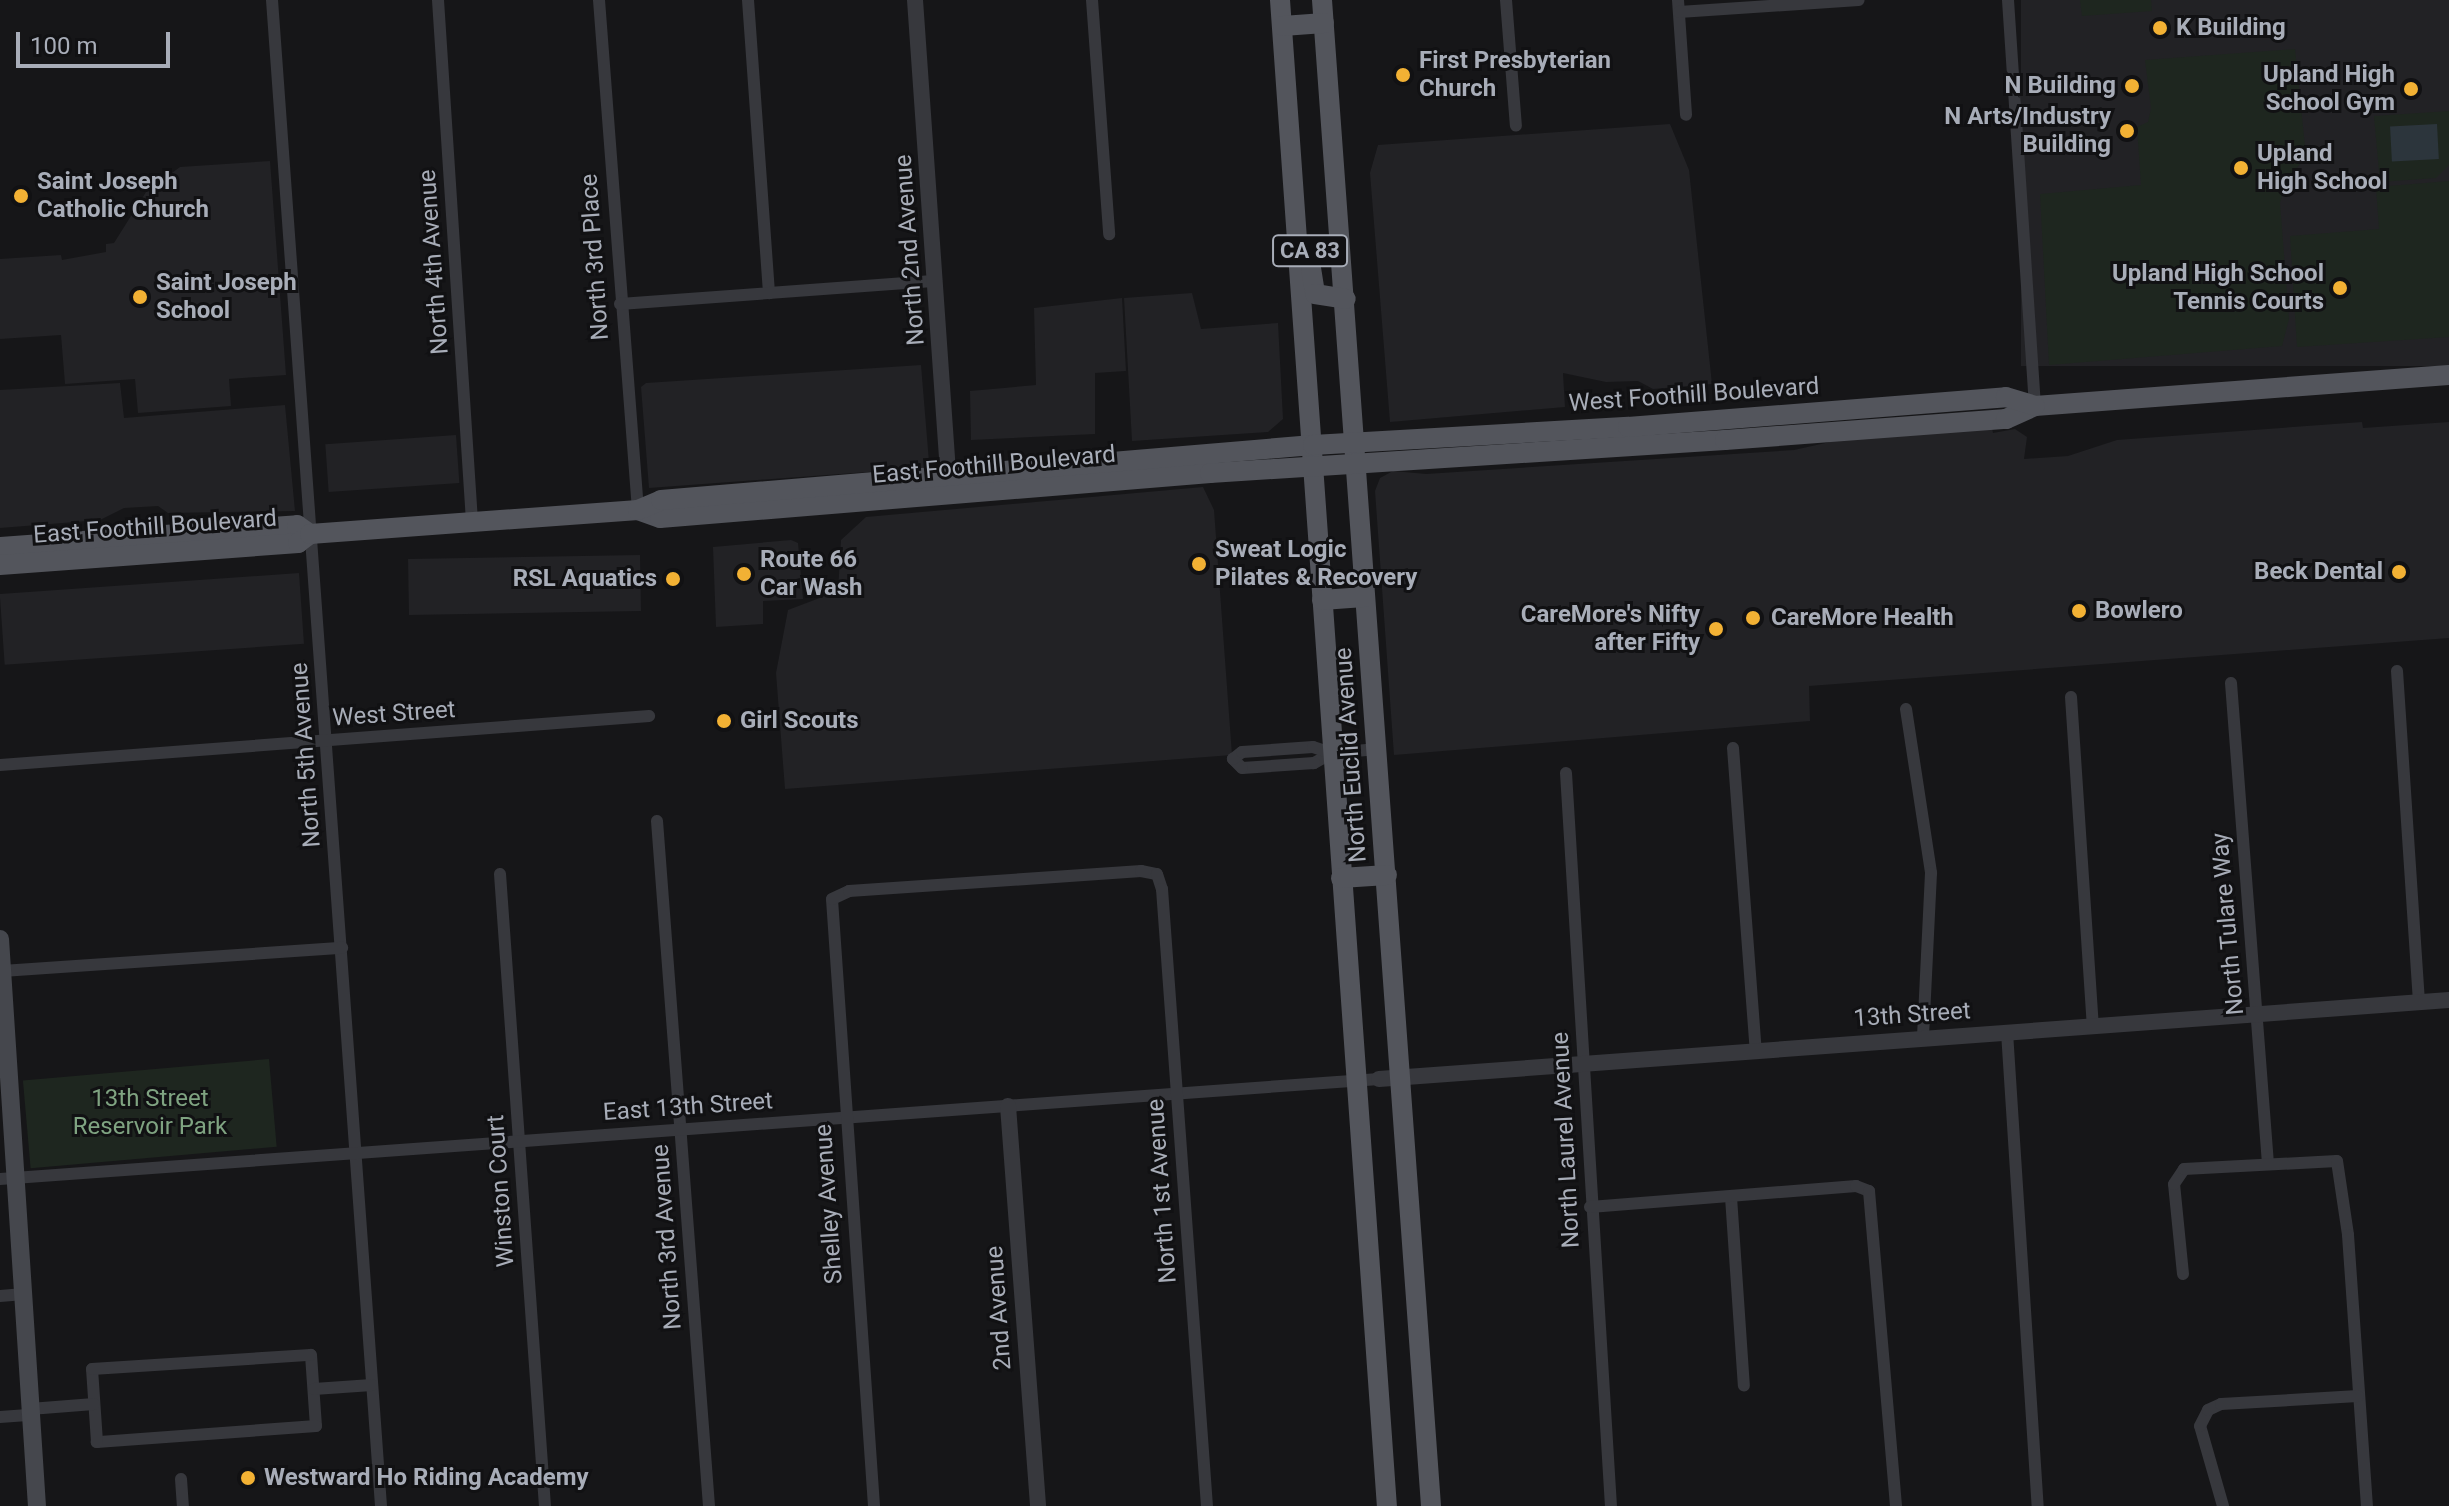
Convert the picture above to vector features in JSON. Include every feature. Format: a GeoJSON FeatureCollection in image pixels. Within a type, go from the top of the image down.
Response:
{"type":"FeatureCollection","features":[{"type":"Feature","properties":{"kind":"main road","name":"North Euclid Avenue"},"geometry":{"type":"LineString","coordinates":[[1280,0],[1387,1506]]}},
{"type":"Feature","properties":{"kind":"main road","name":"North Euclid Avenue"},"geometry":{"type":"LineString","coordinates":[[1322,0],[1431,1506]]}},
{"type":"Feature","properties":{"kind":"main road"},"geometry":{"type":"LineString","coordinates":[[1283,26],[1324,23]]}},
{"type":"Feature","properties":{"kind":"main road","name":"CA 83"},"geometry":{"type":"LineString","coordinates":[[1294,178],[1308,225],[1315,294],[1346,299]]}},
{"type":"Feature","properties":{"kind":"main road","name":"West Foothill Boulevard"},"geometry":{"type":"LineString","coordinates":[[1356,466],[2006,419],[2035,406],[2449,375]]}},
{"type":"Feature","properties":{"kind":"main road","name":"West Foothill Boulevard"},"geometry":{"type":"LineString","coordinates":[[1354,444],[2006,397],[2035,406]]}},
{"type":"Feature","properties":{"kind":"main road"},"geometry":{"type":"LineString","coordinates":[[1625,448],[1633,437],[1706,431],[1730,419]]}},
{"type":"Feature","properties":{"kind":"main road","name":"East Foothill Boulevard"},"geometry":{"type":"LineString","coordinates":[[0,565],[298,543],[310,534],[638,510],[660,518],[1313,445],[1354,444]]}},
{"type":"Feature","properties":{"kind":"main road","name":"East Foothill Boulevard"},"geometry":{"type":"LineString","coordinates":[[949,486],[1356,466]]}},
{"type":"Feature","properties":{"kind":"main road","name":"East Foothill Boulevard"},"geometry":{"type":"LineString","coordinates":[[0,547],[297,525],[310,534]]}},
{"type":"Feature","properties":{"kind":"main road"},"geometry":{"type":"LineString","coordinates":[[1322,600],[1364,597]]}},
{"type":"Feature","properties":{"kind":"main road"},"geometry":{"type":"LineString","coordinates":[[1341,878],[1387,875]]}},
{"type":"Feature","properties":{"kind":"main road"},"geometry":{"type":"LineString","coordinates":[[0,939],[7,1178],[21,1294],[37,1506]]}},
{"type":"Feature","properties":{"kind":"street","name":"North 5th Avenue"},"geometry":{"type":"LineString","coordinates":[[272,0],[381,1506]]}},
{"type":"Feature","properties":{"kind":"street","name":"North 4th Avenue"},"geometry":{"type":"LineString","coordinates":[[438,0],[472,522]]}},
{"type":"Feature","properties":{"kind":"street","name":"North 3rd Place"},"geometry":{"type":"LineString","coordinates":[[599,0],[638,510]]}},
{"type":"Feature","properties":{"kind":"street"},"geometry":{"type":"LineString","coordinates":[[748,0],[769,293]]}},
{"type":"Feature","properties":{"kind":"street","name":"North 2nd Avenue"},"geometry":{"type":"LineString","coordinates":[[915,0],[949,486]]}},
{"type":"Feature","properties":{"kind":"street"},"geometry":{"type":"LineString","coordinates":[[1092,0],[1109,234]]}},
{"type":"Feature","properties":{"kind":"street"},"geometry":{"type":"LineString","coordinates":[[1506,0],[1516,126]]}},
{"type":"Feature","properties":{"kind":"street"},"geometry":{"type":"LineString","coordinates":[[1686,115],[1678,6],[1859,0]]}},
{"type":"Feature","properties":{"kind":"street"},"geometry":{"type":"LineString","coordinates":[[2008,0],[2035,406]]}},
{"type":"Feature","properties":{"kind":"street"},"geometry":{"type":"LineString","coordinates":[[620,304],[936,281]]}},
{"type":"Feature","properties":{"kind":"street"},"geometry":{"type":"LineString","coordinates":[[2397,671],[2419,1002]]}},
{"type":"Feature","properties":{"kind":"street","name":"North Tulare Way"},"geometry":{"type":"LineString","coordinates":[[2231,683],[2268,1162]]}},
{"type":"Feature","properties":{"kind":"street"},"geometry":{"type":"LineString","coordinates":[[2071,697],[2093,1026]]}},
{"type":"Feature","properties":{"kind":"street"},"geometry":{"type":"LineString","coordinates":[[1906,709],[1931,873],[1923,1038]]}},
{"type":"Feature","properties":{"kind":"street","name":"West Street"},"geometry":{"type":"LineString","coordinates":[[0,765],[649,716]]}},
{"type":"Feature","properties":{"kind":"street"},"geometry":{"type":"LineString","coordinates":[[1332,753],[1314,763],[1242,768],[1233,759],[1242,752],[1313,747],[1332,753],[1378,749]]}},
{"type":"Feature","properties":{"kind":"street"},"geometry":{"type":"LineString","coordinates":[[1733,748],[1756,1051]]}},
{"type":"Feature","properties":{"kind":"street","name":"North Laurel Avenue"},"geometry":{"type":"LineString","coordinates":[[1566,773],[1585,1063],[1590,1207],[1611,1506]]}},
{"type":"Feature","properties":{"kind":"street","name":"North 3rd Avenue"},"geometry":{"type":"LineString","coordinates":[[657,821],[709,1506]]}},
{"type":"Feature","properties":{"kind":"street","name":"Winston Court"},"geometry":{"type":"LineString","coordinates":[[500,874],[545,1506]]}},
{"type":"Feature","properties":{"kind":"street","name":"North 1st Avenue"},"geometry":{"type":"LineString","coordinates":[[832,899],[849,891],[1157,874],[1177,1094],[1207,1506]]}},
{"type":"Feature","properties":{"kind":"street","name":"Shelley Avenue"},"geometry":{"type":"LineString","coordinates":[[832,899],[874,1506]]}},
{"type":"Feature","properties":{"kind":"street"},"geometry":{"type":"LineString","coordinates":[[2,971],[342,948]]}},
{"type":"Feature","properties":{"kind":"street","name":"13th Street"},"geometry":{"type":"LineString","coordinates":[[1379,1079],[2449,1000]]}},
{"type":"Feature","properties":{"kind":"street"},"geometry":{"type":"LineString","coordinates":[[2007,1032],[2038,1506]]}},
{"type":"Feature","properties":{"kind":"street","name":"East 13th Street"},"geometry":{"type":"LineString","coordinates":[[7,1178],[1379,1079]]}},
{"type":"Feature","properties":{"kind":"street","name":"2nd Avenue"},"geometry":{"type":"LineString","coordinates":[[1008,1106],[1038,1506]]}},
{"type":"Feature","properties":{"kind":"street"},"geometry":{"type":"LineString","coordinates":[[2183,1274],[2174,1184],[2184,1169],[2268,1162],[2337,1161],[2367,1506]]}},
{"type":"Feature","properties":{"kind":"street"},"geometry":{"type":"LineString","coordinates":[[1590,1207],[1856,1186],[1869,1191],[1896,1506]]}},
{"type":"Feature","properties":{"kind":"street"},"geometry":{"type":"LineString","coordinates":[[1731,1197],[1744,1386]]}},
{"type":"Feature","properties":{"kind":"street"},"geometry":{"type":"LineString","coordinates":[[0,1296],[21,1294]]}},
{"type":"Feature","properties":{"kind":"street"},"geometry":{"type":"LineString","coordinates":[[311,1355],[314,1389],[316,1426],[97,1442],[92,1369],[311,1355]]}},
{"type":"Feature","properties":{"kind":"street"},"geometry":{"type":"LineString","coordinates":[[314,1389],[372,1385]]}},
{"type":"Feature","properties":{"kind":"street"},"geometry":{"type":"LineString","coordinates":[[2223,1506],[2200,1426],[2208,1410],[2221,1404],[2358,1396]]}},
{"type":"Feature","properties":{"kind":"street"},"geometry":{"type":"LineString","coordinates":[[0,1417],[94,1404]]}},
{"type":"Feature","properties":{"kind":"street"},"geometry":{"type":"LineString","coordinates":[[181,1479],[183,1506]]}},
{"type":"Feature","properties":{"kind":"shaded area","name":"Upland High School"},"geometry":{"type":"Polygon","coordinates":[[[2021,0],[2449,0],[2449,366],[2021,366],[2021,0]]]}},
{"type":"Feature","properties":{"kind":"shaded area"},"geometry":{"type":"Polygon","coordinates":[[[1670,124],[1689,170],[1712,384],[1653,389],[1638,381],[1606,382],[1563,373],[1565,407],[1390,422],[1370,173],[1378,145],[1670,124]]]}},
{"type":"Feature","properties":{"kind":"shaded area"},"geometry":{"type":"Polygon","coordinates":[[[2437,124],[2439,159],[2392,161],[2390,126],[2437,124]]]}},
{"type":"Feature","properties":{"kind":"shaded area","name":"Saint Joseph School"},"geometry":{"type":"Polygon","coordinates":[[[270,161],[286,375],[229,379],[231,406],[138,413],[135,379],[65,384],[61,335],[0,339],[0,259],[61,255],[62,260],[106,252],[106,244],[114,243],[146,192],[180,167],[270,161]]]}},
{"type":"Feature","properties":{"kind":"shaded area"},"geometry":{"type":"Polygon","coordinates":[[[1192,293],[1201,329],[1278,323],[1283,419],[1268,432],[1132,441],[1124,298],[1192,293]]]}},
{"type":"Feature","properties":{"kind":"shaded area"},"geometry":{"type":"Polygon","coordinates":[[[1122,298],[1126,371],[1095,373],[1095,434],[971,440],[970,391],[1036,385],[1034,308],[1122,298]]]}},
{"type":"Feature","properties":{"kind":"shaded area"},"geometry":{"type":"Polygon","coordinates":[[[921,365],[929,462],[923,468],[649,488],[641,387],[646,383],[921,365]]]}},
{"type":"Feature","properties":{"kind":"shaded area"},"geometry":{"type":"Polygon","coordinates":[[[120,383],[124,418],[285,405],[295,511],[168,513],[158,506],[124,508],[100,520],[0,528],[0,390],[120,383]]]}},
{"type":"Feature","properties":{"kind":"shaded area"},"geometry":{"type":"Polygon","coordinates":[[[2362,422],[2363,428],[2449,422],[2449,638],[1809,686],[1810,721],[1394,755],[1375,491],[1380,478],[1393,471],[1426,474],[1794,450],[1839,440],[1992,428],[1993,433],[2015,429],[2027,437],[2024,459],[2068,456],[2117,440],[2362,422]]]}},
{"type":"Feature","properties":{"kind":"shaded area"},"geometry":{"type":"Polygon","coordinates":[[[456,435],[459,483],[329,492],[325,444],[456,435]]]}},
{"type":"Feature","properties":{"kind":"shaded area"},"geometry":{"type":"Polygon","coordinates":[[[1203,487],[1214,510],[1232,755],[785,789],[776,673],[788,610],[838,591],[841,540],[866,517],[1203,487]]]}},
{"type":"Feature","properties":{"kind":"shaded area"},"geometry":{"type":"Polygon","coordinates":[[[791,540],[798,543],[803,599],[763,601],[763,624],[716,627],[713,547],[791,540]]]}},
{"type":"Feature","properties":{"kind":"shaded area"},"geometry":{"type":"Polygon","coordinates":[[[640,555],[641,611],[409,615],[408,559],[640,555]]]}},
{"type":"Feature","properties":{"kind":"shaded area"},"geometry":{"type":"Polygon","coordinates":[[[299,573],[304,644],[5,665],[0,594],[299,573]]]}},
{"type":"Feature","properties":{"kind":"green space"},"geometry":{"type":"Polygon","coordinates":[[[2080,0],[2151,0],[2152,11],[2082,16],[2080,0]]]}},
{"type":"Feature","properties":{"kind":"green space"},"geometry":{"type":"Polygon","coordinates":[[[2295,49],[2306,156],[2286,182],[2280,203],[2289,319],[2282,346],[2049,365],[2040,194],[2141,185],[2137,127],[2148,122],[2151,108],[2145,60],[2295,49]]]}},
{"type":"Feature","properties":{"kind":"green space"},"geometry":{"type":"Polygon","coordinates":[[[2449,111],[2449,165],[2436,178],[2380,182],[2374,116],[2449,111]]]}},
{"type":"Feature","properties":{"kind":"green space"},"geometry":{"type":"Polygon","coordinates":[[[2449,181],[2449,337],[2297,347],[2290,236],[2379,229],[2376,187],[2449,181]]]}},
{"type":"Feature","properties":{"kind":"green space","name":"13th Street Reservoir Park"},"geometry":{"type":"Polygon","coordinates":[[[269,1059],[277,1147],[31,1168],[23,1081],[269,1059]]]}},
{"type":"Feature","properties":{"kind":"place","name":"K Building"},"geometry":{"type":"Point","coordinates":[2160,28]}},
{"type":"Feature","properties":{"kind":"place","name":"First Presbyterian Church"},"geometry":{"type":"Point","coordinates":[1403,75]}},
{"type":"Feature","properties":{"kind":"place","name":"N Building"},"geometry":{"type":"Point","coordinates":[2132,86]}},
{"type":"Feature","properties":{"kind":"place","name":"Upland High School Gym"},"geometry":{"type":"Point","coordinates":[2411,89]}},
{"type":"Feature","properties":{"kind":"place","name":"N Arts/Industry Building"},"geometry":{"type":"Point","coordinates":[2127,131]}},
{"type":"Feature","properties":{"kind":"place","name":"Upland High School"},"geometry":{"type":"Point","coordinates":[2241,168]}},
{"type":"Feature","properties":{"kind":"place","name":"Saint Joseph Catholic Church"},"geometry":{"type":"Point","coordinates":[21,196]}},
{"type":"Feature","properties":{"kind":"place","name":"Upland High School Tennis Courts"},"geometry":{"type":"Point","coordinates":[2340,288]}},
{"type":"Feature","properties":{"kind":"place","name":"Saint Joseph School"},"geometry":{"type":"Point","coordinates":[140,297]}},
{"type":"Feature","properties":{"kind":"place","name":"Sweat Logic Pilates & Recovery"},"geometry":{"type":"Point","coordinates":[1199,564]}},
{"type":"Feature","properties":{"kind":"place","name":"Beck Dental"},"geometry":{"type":"Point","coordinates":[2399,572]}},
{"type":"Feature","properties":{"kind":"place","name":"Route 66 Car Wash"},"geometry":{"type":"Point","coordinates":[744,574]}},
{"type":"Feature","properties":{"kind":"place","name":"RSL Aquatics"},"geometry":{"type":"Point","coordinates":[673,579]}},
{"type":"Feature","properties":{"kind":"place","name":"Bowlero"},"geometry":{"type":"Point","coordinates":[2079,611]}},
{"type":"Feature","properties":{"kind":"place","name":"CareMore Health"},"geometry":{"type":"Point","coordinates":[1753,618]}},
{"type":"Feature","properties":{"kind":"place","name":"CareMore's Nifty after Fifty"},"geometry":{"type":"Point","coordinates":[1716,629]}},
{"type":"Feature","properties":{"kind":"place","name":"Girl Scouts"},"geometry":{"type":"Point","coordinates":[724,721]}},
{"type":"Feature","properties":{"kind":"place","name":"Westward Ho Riding Academy"},"geometry":{"type":"Point","coordinates":[248,1478]}}]}
